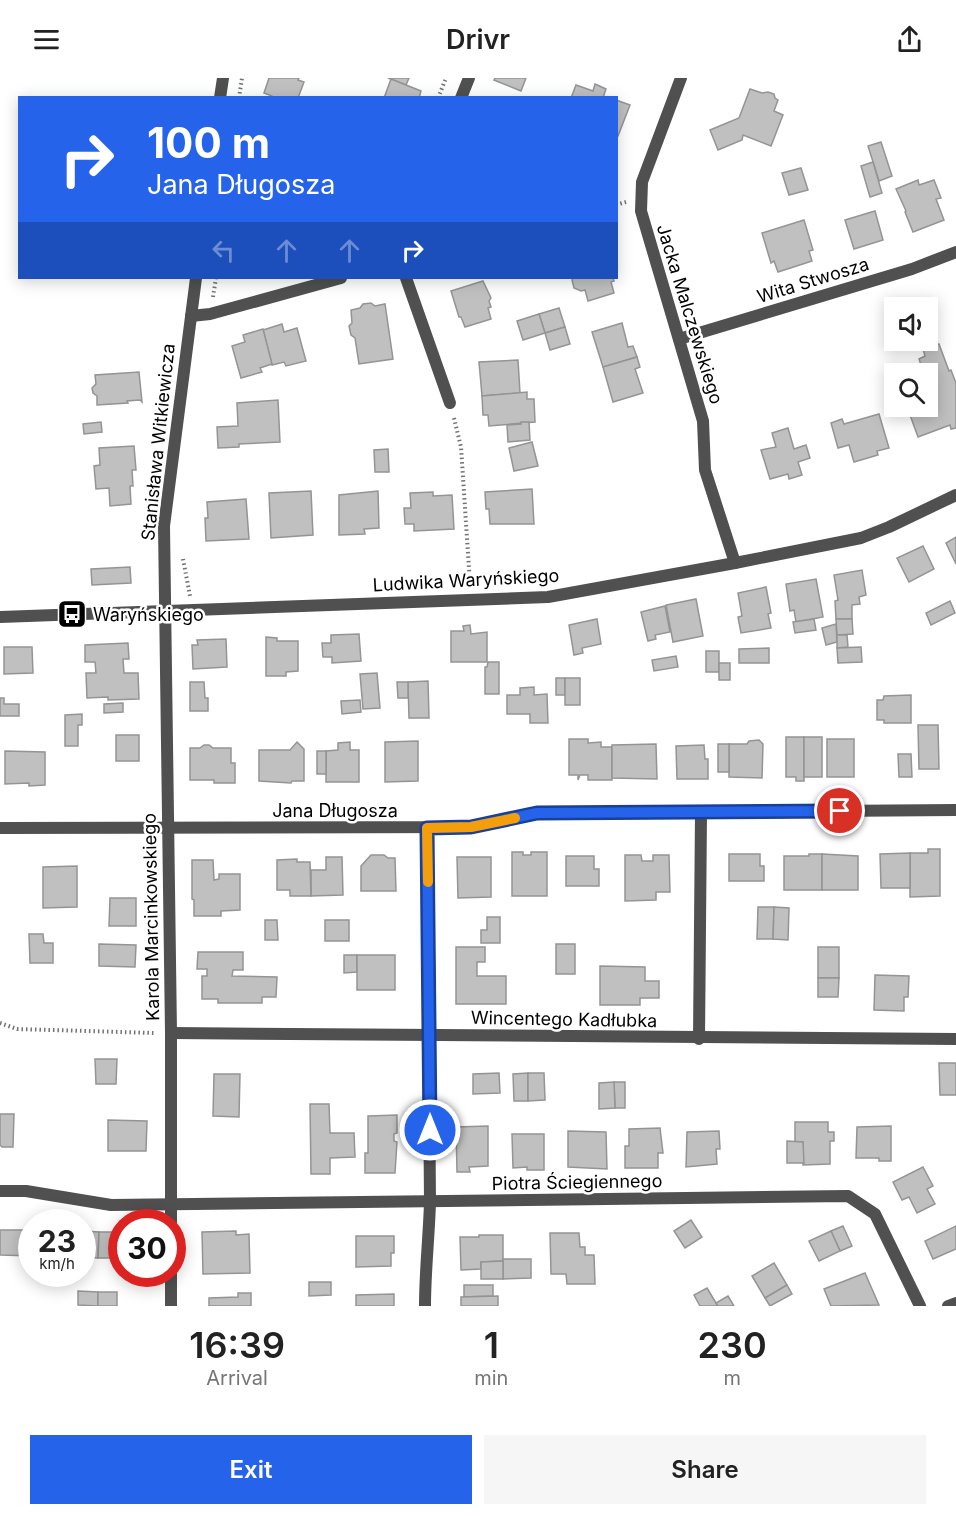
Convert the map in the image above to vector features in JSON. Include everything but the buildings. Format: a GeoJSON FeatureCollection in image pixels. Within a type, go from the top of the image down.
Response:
{"type":"FeatureCollection","features":[{"type":"Feature","properties":{"kind":"street"},"geometry":{"type":"LineString","coordinates":[[220,96],[223,78]]}},
{"type":"Feature","properties":{"kind":"street"},"geometry":{"type":"LineString","coordinates":[[462,96],[469,78]]}},
{"type":"Feature","properties":{"kind":"street","name":"Jacka Malczewskiego"},"geometry":{"type":"LineString","coordinates":[[676,79],[642,182],[644,224],[703,422],[705,470],[735,564]]}},
{"type":"Feature","properties":{"kind":"street","name":"Wita Stwosza"},"geometry":{"type":"LineString","coordinates":[[680,339],[912,269],[956,252]]}},
{"type":"Feature","properties":{"kind":"street","name":"Stanisława Witkiewicza"},"geometry":{"type":"LineString","coordinates":[[165,611],[164,526],[196,279]]}},
{"type":"Feature","properties":{"kind":"street"},"geometry":{"type":"LineString","coordinates":[[190,316],[210,314],[337,279]]}},
{"type":"Feature","properties":{"kind":"street"},"geometry":{"type":"LineString","coordinates":[[406,279],[450,403]]}},
{"type":"Feature","properties":{"kind":"street","name":"Ludwika Waryńskiego"},"geometry":{"type":"LineString","coordinates":[[0,617],[548,597],[735,564],[861,538],[956,495]]}},
{"type":"Feature","properties":{"kind":"street","name":"Karola Marcinkowskiego"},"geometry":{"type":"LineString","coordinates":[[165,611],[171,1209]]}},
{"type":"Feature","properties":{"kind":"street","name":"Jana Długosza"},"geometry":{"type":"LineString","coordinates":[[0,828],[427,828],[471,827],[537,813],[956,810]]}},
{"type":"Feature","properties":{"kind":"street"},"geometry":{"type":"LineString","coordinates":[[699,1039],[701,813]]}},
{"type":"Feature","properties":{"kind":"street"},"geometry":{"type":"LineString","coordinates":[[425,1306],[425,1266],[429,1240],[430,1202],[427,828]]}},
{"type":"Feature","properties":{"kind":"street","name":"Wincentego Kadłubka"},"geometry":{"type":"LineString","coordinates":[[171,1034],[956,1039]]}},
{"type":"Feature","properties":{"kind":"street","name":"Piotra Ściegiennego"},"geometry":{"type":"LineString","coordinates":[[0,1191],[27,1191],[111,1205],[848,1196],[875,1215],[920,1306]]}},
{"type":"Feature","properties":{"kind":"street"},"geometry":{"type":"LineString","coordinates":[[171,1287],[171,1306]]}},
{"type":"Feature","properties":{"kind":"street"},"geometry":{"type":"LineString","coordinates":[[948,1306],[956,1303]]}},
{"type":"Feature","properties":{"kind":"path"},"geometry":{"type":"LineString","coordinates":[[239,96],[242,78]]}},
{"type":"Feature","properties":{"kind":"path"},"geometry":{"type":"LineString","coordinates":[[439,96],[446,78]]}},
{"type":"Feature","properties":{"kind":"path"},"geometry":{"type":"LineString","coordinates":[[210,314],[216,279]]}},
{"type":"Feature","properties":{"kind":"path"},"geometry":{"type":"LineString","coordinates":[[450,403],[461,447],[471,599]]}},
{"type":"Feature","properties":{"kind":"path"},"geometry":{"type":"LineString","coordinates":[[182,557],[191,610]]}},
{"type":"Feature","properties":{"kind":"path"},"geometry":{"type":"LineString","coordinates":[[0,1023],[17,1029],[171,1034]]}},
{"type":"Feature","properties":{"kind":"slow traffic"},"geometry":{"type":"LineString","coordinates":[[428,882],[427,828],[471,827],[515,818]]}},
{"type":"Feature","properties":{"kind":"place","name":"Waryńskiego"},"geometry":{"type":"Point","coordinates":[72,614]}},
{"type":"Feature","properties":{"kind":"route"},"geometry":{"type":"LineString","coordinates":[[430,1130],[427,828],[471,827],[537,813],[840,811]]}}]}
